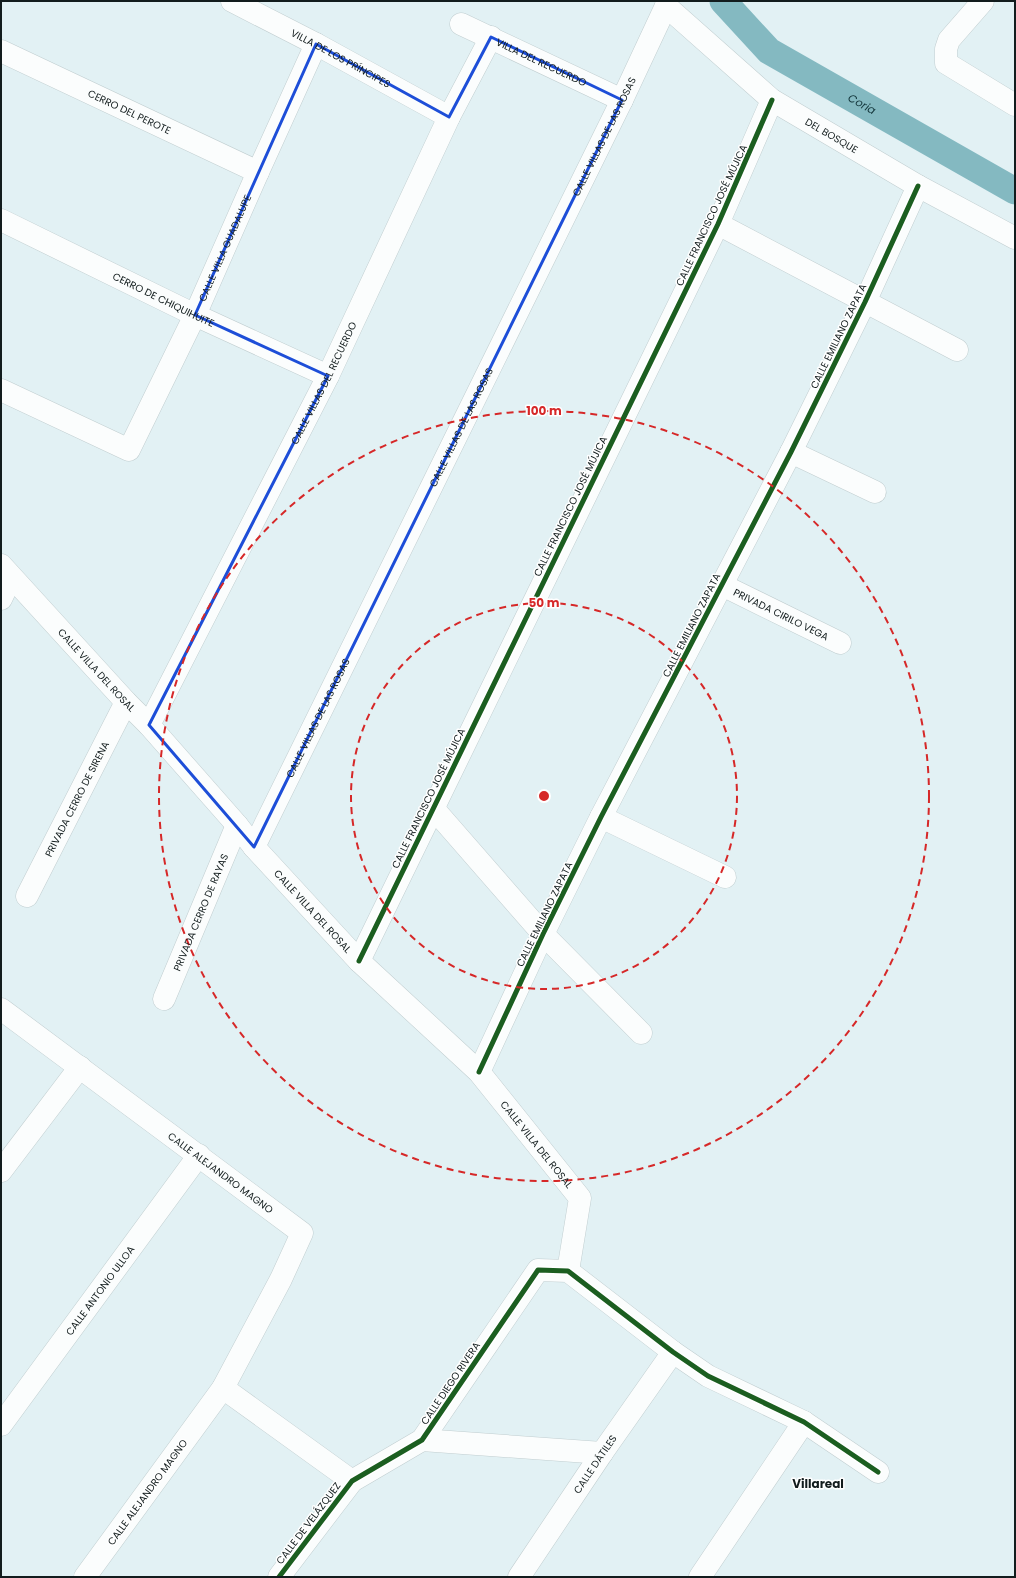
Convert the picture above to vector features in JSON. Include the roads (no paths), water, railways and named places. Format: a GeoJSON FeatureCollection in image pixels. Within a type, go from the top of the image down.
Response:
{"type":"FeatureCollection","features":[{"type":"Feature","properties":{"kind":"street","name":"VILLA DE LOS PRÍNCIPES"},"geometry":{"type":"LineString","coordinates":[[232,1],[316,44],[449,117]]}},
{"type":"Feature","properties":{"kind":"street"},"geometry":{"type":"LineString","coordinates":[[983,1],[949,40],[946,49],[946,63],[1015,105]]}},
{"type":"Feature","properties":{"kind":"street","name":"CALLE VILLAS DE LAS ROSAS"},"geometry":{"type":"LineString","coordinates":[[254,847],[622,100],[665,4]]}},
{"type":"Feature","properties":{"kind":"street","name":"DEL BOSQUE"},"geometry":{"type":"LineString","coordinates":[[665,4],[772,100],[918,186],[1015,238]]}},
{"type":"Feature","properties":{"kind":"street","name":"VILLA DEL RECUERDO"},"geometry":{"type":"LineString","coordinates":[[461,24],[622,100]]}},
{"type":"Feature","properties":{"kind":"street","name":"CALLE VILLAS DEL RECUERDO"},"geometry":{"type":"LineString","coordinates":[[149,724],[328,376],[449,117],[491,37]]}},
{"type":"Feature","properties":{"kind":"street","name":"CALLE VILLA GUADALUPE"},"geometry":{"type":"LineString","coordinates":[[1,390],[129,450],[195,315],[316,44]]}},
{"type":"Feature","properties":{"kind":"street","name":"CERRO DEL PEROTE"},"geometry":{"type":"LineString","coordinates":[[1,51],[258,172]]}},
{"type":"Feature","properties":{"kind":"street","name":"CALLE FRANCISCO JOSÉ MÚJICA"},"geometry":{"type":"LineString","coordinates":[[358,961],[718,224],[772,100]]}},
{"type":"Feature","properties":{"kind":"street","name":"CALLE EMILIANO ZAPATA"},"geometry":{"type":"LineString","coordinates":[[479,1072],[543,934],[601,817],[791,452],[865,302],[918,186]]}},
{"type":"Feature","properties":{"kind":"street","name":"CERRO DE CHIQUIHUITE"},"geometry":{"type":"LineString","coordinates":[[1,220],[195,315],[328,376]]}},
{"type":"Feature","properties":{"kind":"street"},"geometry":{"type":"LineString","coordinates":[[718,224],[957,350]]}},
{"type":"Feature","properties":{"kind":"street"},"geometry":{"type":"LineString","coordinates":[[791,452],[875,492]]}},
{"type":"Feature","properties":{"kind":"street"},"geometry":{"type":"LineString","coordinates":[[1,599],[6,571]]}},
{"type":"Feature","properties":{"kind":"street","name":"CALLE VILLA DEL ROSAL"},"geometry":{"type":"LineString","coordinates":[[6,571],[126,702],[149,724],[237,825],[254,847],[358,961],[479,1072],[580,1198],[568,1271]]}},
{"type":"Feature","properties":{"kind":"street","name":"PRIVADA CIRILO VEGA"},"geometry":{"type":"LineString","coordinates":[[722,585],[840,643]]}},
{"type":"Feature","properties":{"kind":"street","name":"PRIVADA CERRO DE SIRENA"},"geometry":{"type":"LineString","coordinates":[[27,896],[126,702]]}},
{"type":"Feature","properties":{"kind":"street"},"geometry":{"type":"LineString","coordinates":[[433,808],[543,934],[641,1033]]}},
{"type":"Feature","properties":{"kind":"street"},"geometry":{"type":"LineString","coordinates":[[601,817],[725,877]]}},
{"type":"Feature","properties":{"kind":"street","name":"PRIVADA CERRO DE RAYAS"},"geometry":{"type":"LineString","coordinates":[[164,999],[237,825]]}},
{"type":"Feature","properties":{"kind":"street","name":"CALLE ALEJANDRO MAGNO"},"geometry":{"type":"LineString","coordinates":[[1,1009],[302,1233],[264,1312],[223,1388],[84,1577]]}},
{"type":"Feature","properties":{"kind":"street"},"geometry":{"type":"LineString","coordinates":[[1,1170],[80,1067]]}},
{"type":"Feature","properties":{"kind":"street","name":"CALLE ANTONIO ULLOA"},"geometry":{"type":"LineString","coordinates":[[1,1425],[199,1155]]}},
{"type":"Feature","properties":{"kind":"street","name":"CALLE DIEGO RIVERA"},"geometry":{"type":"LineString","coordinates":[[352,1481],[422,1440],[538,1270],[568,1271]]}},
{"type":"Feature","properties":{"kind":"street"},"geometry":{"type":"LineString","coordinates":[[568,1271],[673,1352],[708,1376],[804,1422],[878,1472]]}},
{"type":"Feature","properties":{"kind":"street","name":"CALLE DÁTILES"},"geometry":{"type":"LineString","coordinates":[[518,1577],[673,1352]]}},
{"type":"Feature","properties":{"kind":"street"},"geometry":{"type":"LineString","coordinates":[[223,1388],[352,1481]]}},
{"type":"Feature","properties":{"kind":"street"},"geometry":{"type":"LineString","coordinates":[[700,1577],[804,1422]]}},
{"type":"Feature","properties":{"kind":"street"},"geometry":{"type":"LineString","coordinates":[[422,1440],[602,1453]]}},
{"type":"Feature","properties":{"kind":"street","name":"CALLE DE VELÁZQUEZ"},"geometry":{"type":"LineString","coordinates":[[279,1577],[352,1481]]}},
{"type":"Feature","properties":{"kind":"waterway","name":"Coria"},"geometry":{"type":"LineString","coordinates":[[723,1],[769,51],[1015,191]]}},
{"type":"Feature","properties":{"kind":"district","name":"Villareal"},"geometry":{"type":"Point","coordinates":[818,1484]}}]}
